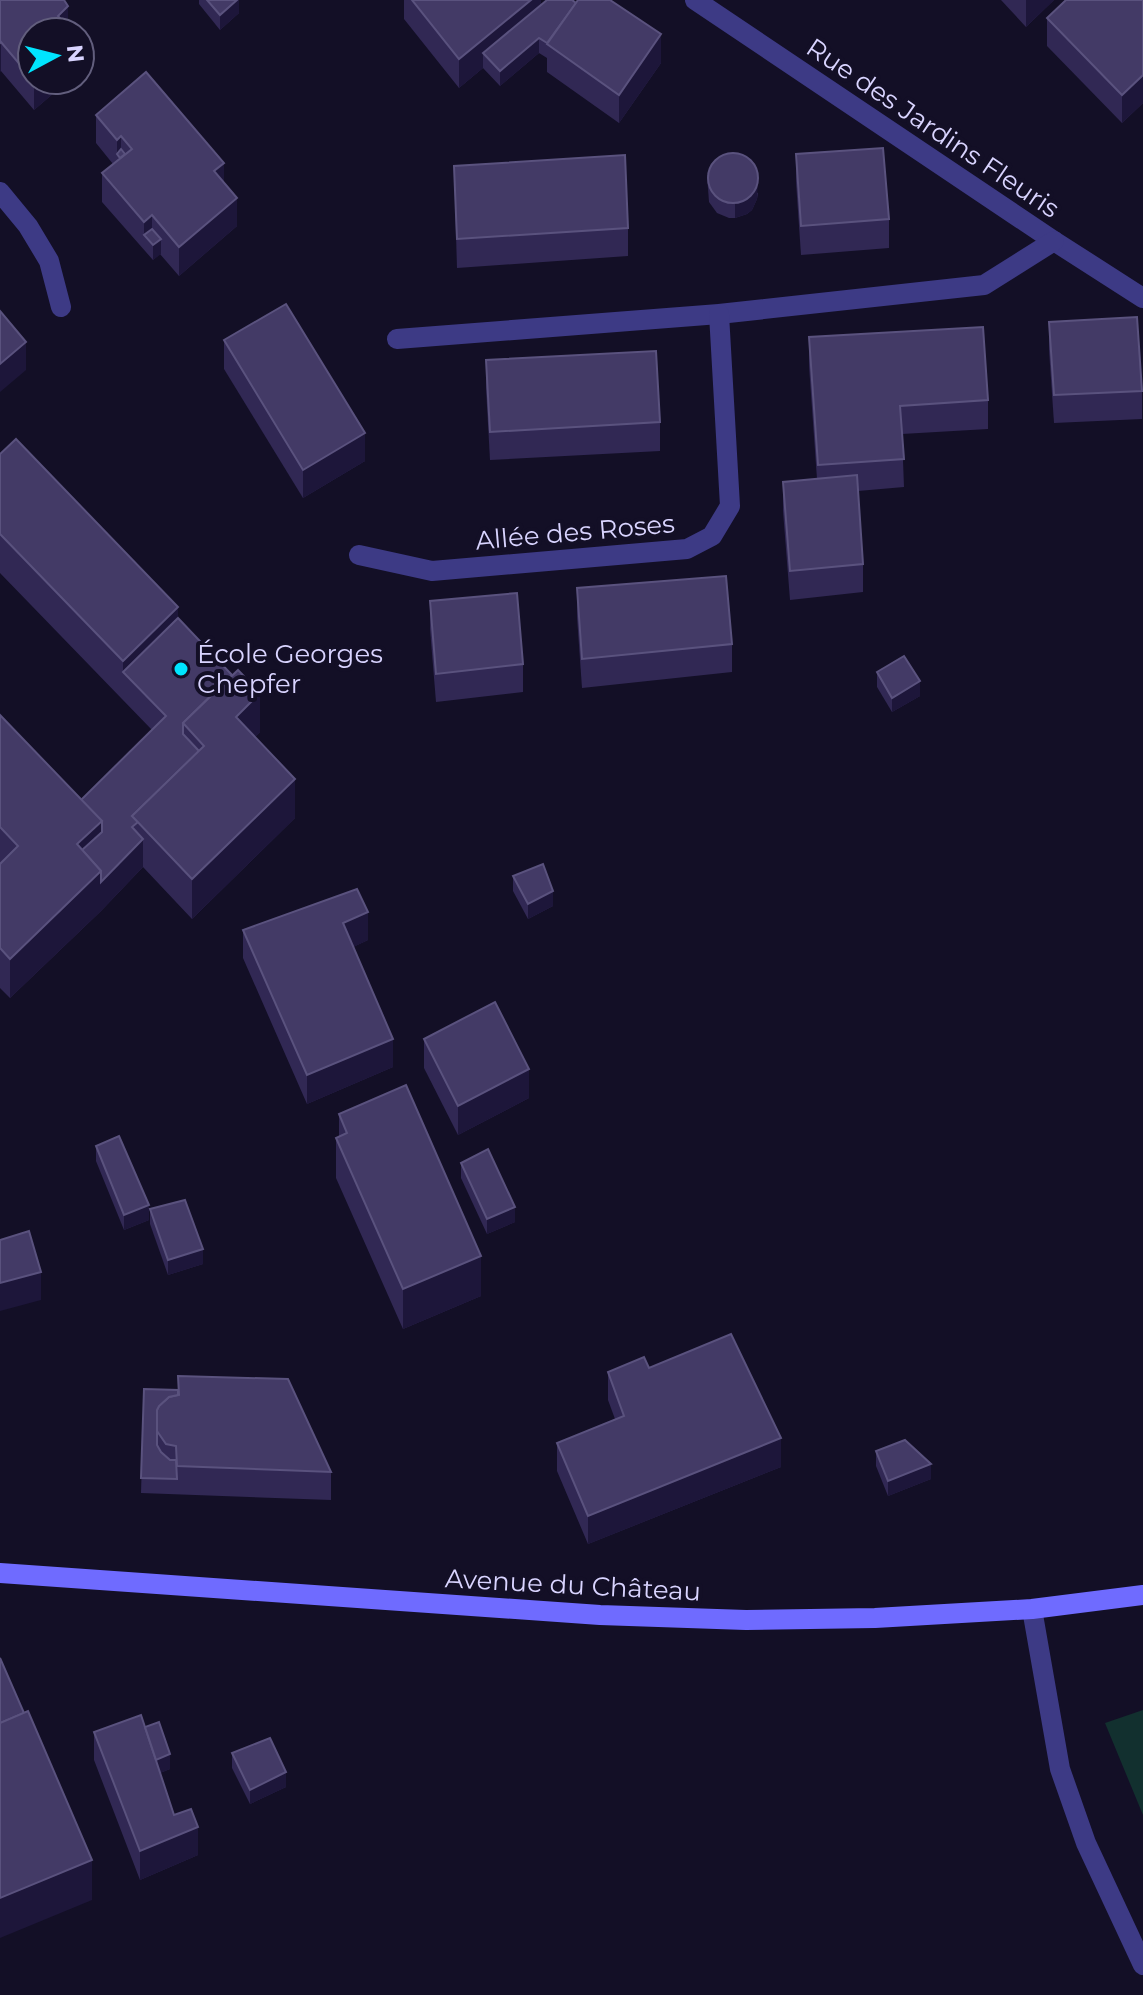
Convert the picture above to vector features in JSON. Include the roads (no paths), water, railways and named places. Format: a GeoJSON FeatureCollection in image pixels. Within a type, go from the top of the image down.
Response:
{"type":"FeatureCollection","features":[{"type":"Feature","properties":{"kind":"main road","name":"Avenue du Château"},"geometry":{"type":"LineString","coordinates":[[0,1573],[615,1616],[746,1620],[875,1618],[1032,1609],[1143,1595]]}},
{"type":"Feature","properties":{"kind":"street","name":"Rue des Jardins Fleuris"},"geometry":{"type":"LineString","coordinates":[[695,0],[1143,298]]}},
{"type":"Feature","properties":{"kind":"street"},"geometry":{"type":"LineString","coordinates":[[3,203],[28,226],[49,261],[61,307]]}},
{"type":"Feature","properties":{"kind":"street"},"geometry":{"type":"LineString","coordinates":[[397,339],[719,314],[984,285],[1054,241]]}},
{"type":"Feature","properties":{"kind":"street","name":"Allée des Roses"},"geometry":{"type":"LineString","coordinates":[[359,555],[432,571],[687,549],[712,536],[730,506],[719,314]]}},
{"type":"Feature","properties":{"kind":"street"},"geometry":{"type":"LineString","coordinates":[[1032,1609],[1060,1769],[1086,1843],[1143,1965]]}},
{"type":"Feature","properties":{"kind":"place","name":"École Georges Chepfer"},"geometry":{"type":"Point","coordinates":[181,669]}}]}
